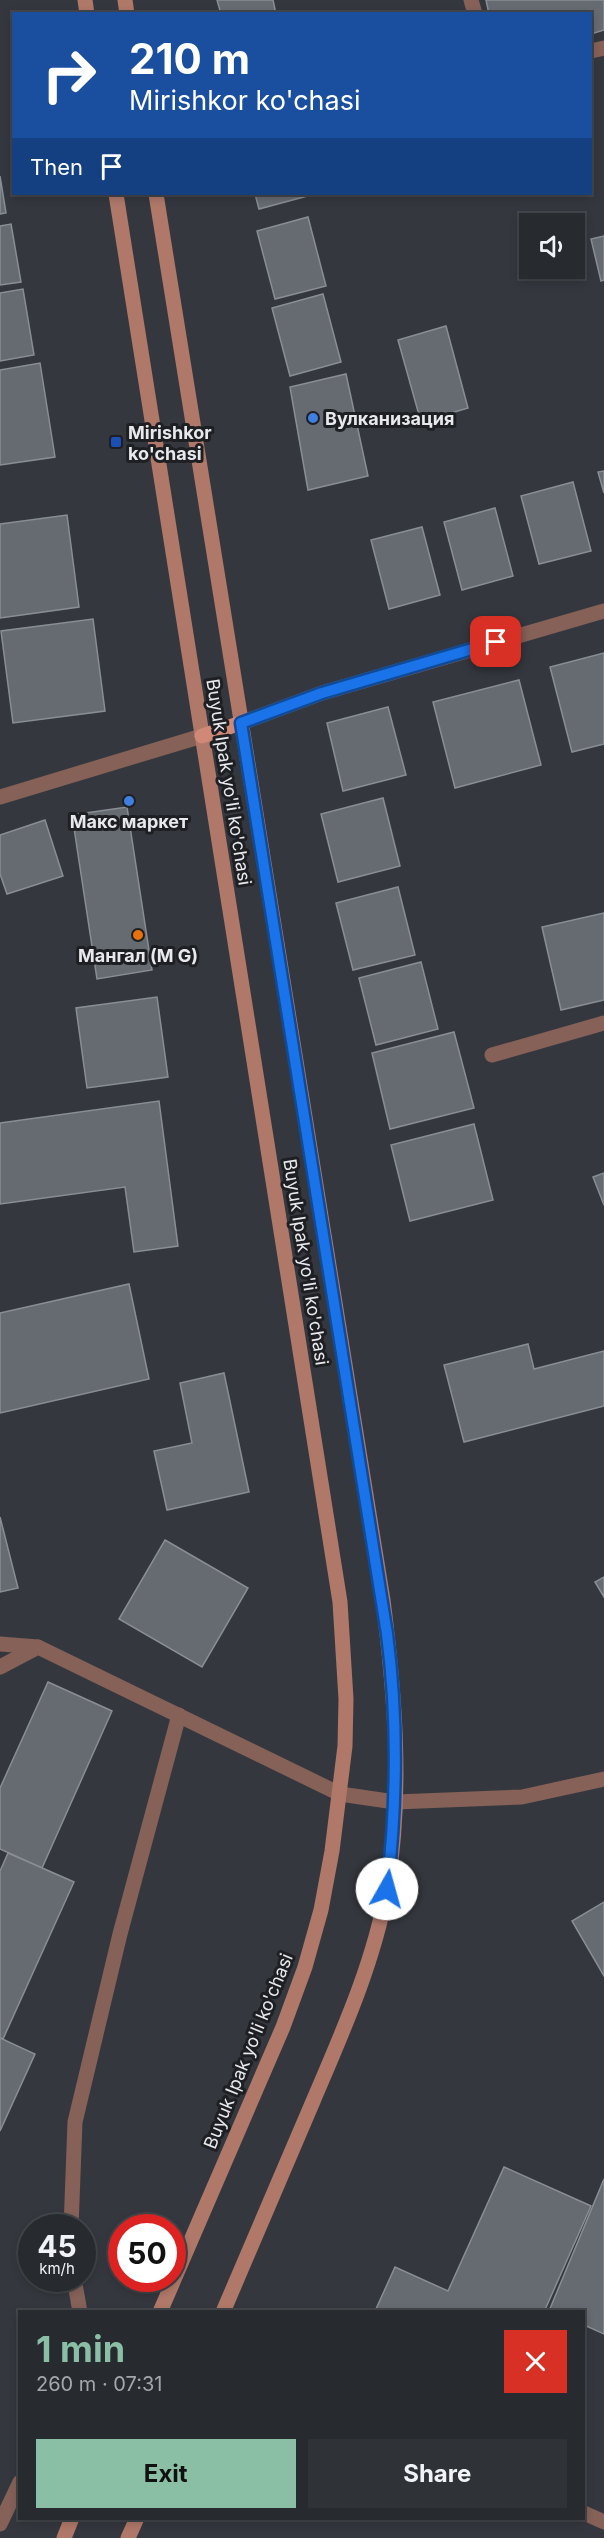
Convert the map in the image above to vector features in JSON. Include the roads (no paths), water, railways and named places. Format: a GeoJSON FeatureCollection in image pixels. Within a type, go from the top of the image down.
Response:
{"type":"FeatureCollection","features":[{"type":"Feature","properties":{"kind":"main road","name":"Buyuk Ipak yo'li ko'chasi"},"geometry":{"type":"LineString","coordinates":[[116,195],[340,1602],[346,1699],[345,1746],[340,1794],[321,1910],[305,1967],[283,2027],[161,2310]]}},
{"type":"Feature","properties":{"kind":"main road","name":"Buyuk Ipak yo'li ko'chasi"},"geometry":{"type":"LineString","coordinates":[[156,195],[383,1600],[394,1697],[395,1803],[387,1889],[364,1974],[342,2034],[224,2310]]}},
{"type":"Feature","properties":{"kind":"main road"},"geometry":{"type":"LineString","coordinates":[[202,736],[241,723]]}},
{"type":"Feature","properties":{"kind":"main road"},"geometry":{"type":"LineString","coordinates":[[64,2538],[71,2520]]}},
{"type":"Feature","properties":{"kind":"main road"},"geometry":{"type":"LineString","coordinates":[[128,2538],[136,2520]]}},
{"type":"Feature","properties":{"kind":"street"},"geometry":{"type":"LineString","coordinates":[[241,723],[322,693],[604,611]]}},
{"type":"Feature","properties":{"kind":"street"},"geometry":{"type":"LineString","coordinates":[[0,796],[202,736]]}},
{"type":"Feature","properties":{"kind":"street"},"geometry":{"type":"LineString","coordinates":[[492,1055],[604,1023]]}},
{"type":"Feature","properties":{"kind":"street"},"geometry":{"type":"LineString","coordinates":[[0,1644],[38,1647],[340,1794],[395,1803],[522,1797],[604,1779]]}},
{"type":"Feature","properties":{"kind":"street"},"geometry":{"type":"LineString","coordinates":[[0,1667],[38,1647]]}},
{"type":"Feature","properties":{"kind":"street"},"geometry":{"type":"LineString","coordinates":[[71,2214],[75,2122],[120,1934],[179,1715]]}},
{"type":"Feature","properties":{"kind":"street"},"geometry":{"type":"LineString","coordinates":[[76,2292],[80,2310]]}},
{"type":"Feature","properties":{"kind":"street"},"geometry":{"type":"LineString","coordinates":[[0,2524],[18,2486]]}},
{"type":"Feature","properties":{"kind":"street"},"geometry":{"type":"LineString","coordinates":[[585,2513],[604,2522]]}},
{"type":"Feature","properties":{"kind":"place","name":"Вулканизация"},"geometry":{"type":"Point","coordinates":[313,418]}},
{"type":"Feature","properties":{"kind":"place","name":"Mirishkor ko'chasi"},"geometry":{"type":"Point","coordinates":[116,442]}},
{"type":"Feature","properties":{"kind":"place","name":"Макс маркет"},"geometry":{"type":"Point","coordinates":[129,801]}},
{"type":"Feature","properties":{"kind":"place","name":"Мангал (M G)"},"geometry":{"type":"Point","coordinates":[138,935]}}]}
